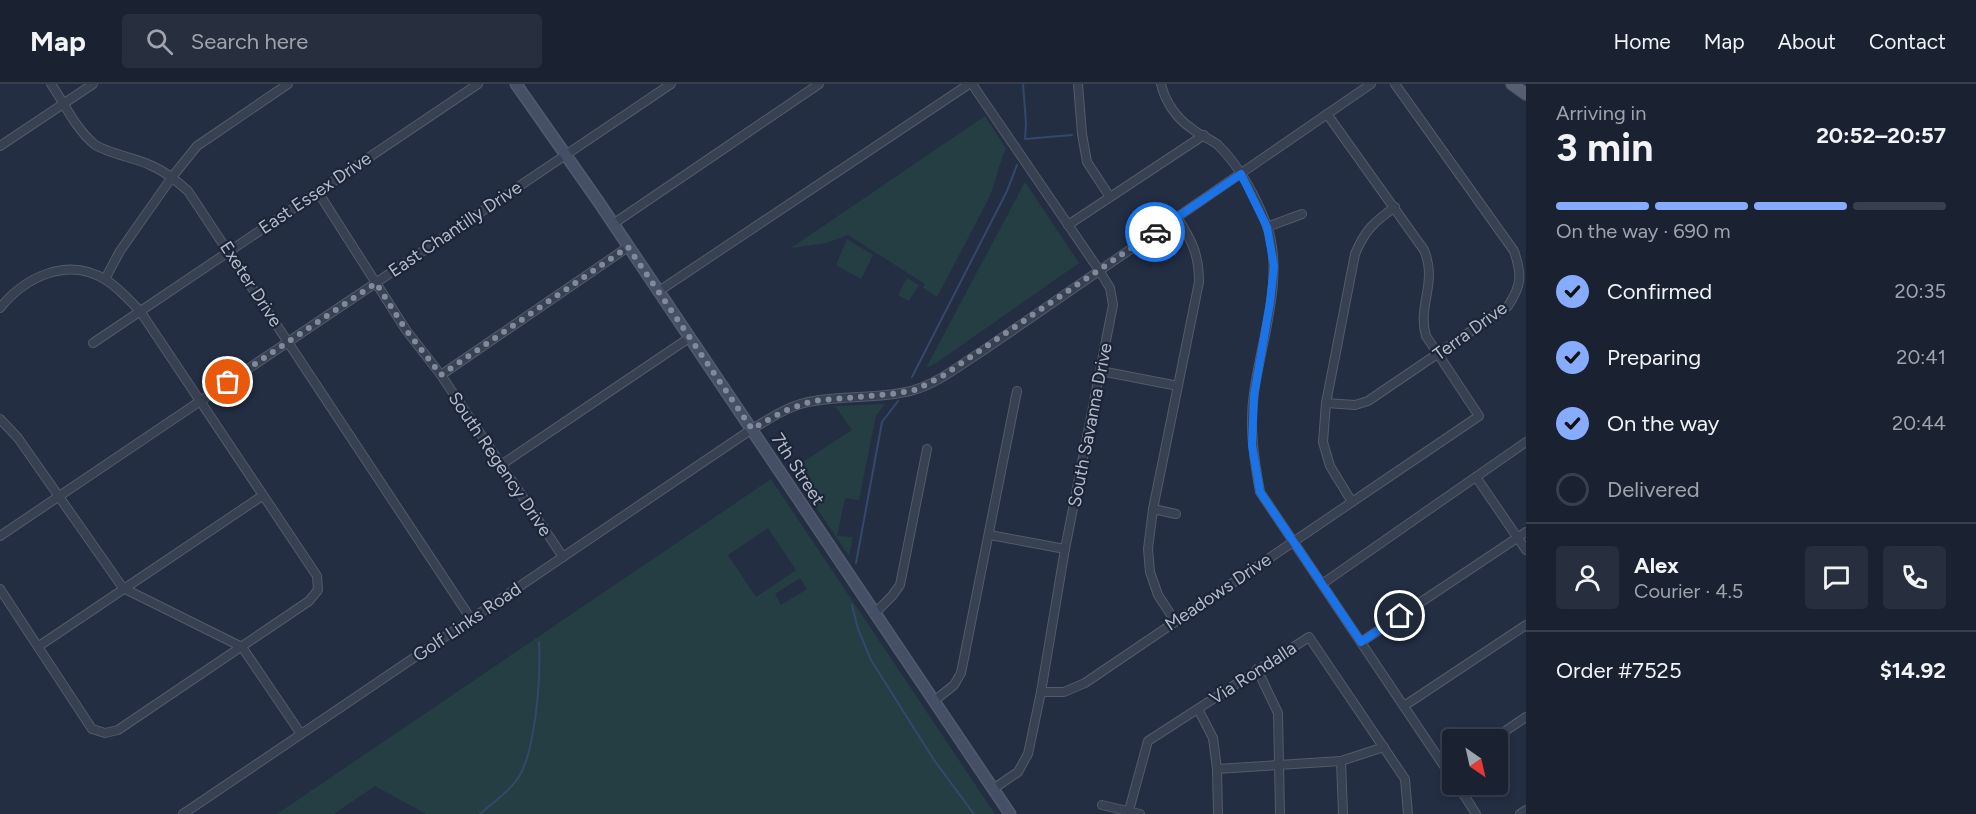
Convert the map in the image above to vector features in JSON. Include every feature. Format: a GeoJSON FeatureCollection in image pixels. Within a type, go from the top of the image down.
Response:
{"type":"FeatureCollection","features":[{"type":"Feature","properties":{"kind":"main road","name":"7th Street"},"geometry":{"type":"LineString","coordinates":[[516,84],[659,291],[1010,814]]}},
{"type":"Feature","properties":{"kind":"main road"},"geometry":{"type":"LineString","coordinates":[[1512,84],[1526,94]]}},
{"type":"Feature","properties":{"kind":"street","name":"Exeter Drive"},"geometry":{"type":"LineString","coordinates":[[51,84],[75,124],[96,145],[151,165],[172,177],[188,191],[471,619]]}},
{"type":"Feature","properties":{"kind":"street"},"geometry":{"type":"LineString","coordinates":[[0,146],[93,84]]}},
{"type":"Feature","properties":{"kind":"street"},"geometry":{"type":"LineString","coordinates":[[105,279],[120,250],[197,146],[288,84]]}},
{"type":"Feature","properties":{"kind":"street","name":"East Essex Drive"},"geometry":{"type":"LineString","coordinates":[[93,343],[478,84]]}},
{"type":"Feature","properties":{"kind":"street","name":"East Chantilly Drive"},"geometry":{"type":"LineString","coordinates":[[0,536],[671,84]]}},
{"type":"Feature","properties":{"kind":"street"},"geometry":{"type":"LineString","coordinates":[[613,224],[819,84]]}},
{"type":"Feature","properties":{"kind":"street"},"geometry":{"type":"LineString","coordinates":[[659,291],[971,84]]}},
{"type":"Feature","properties":{"kind":"street","name":"South Savanna Drive"},"geometry":{"type":"LineString","coordinates":[[971,84],[1099,270],[1110,288],[1113,305],[1028,754],[1018,772],[993,789]]}},
{"type":"Feature","properties":{"kind":"street"},"geometry":{"type":"LineString","coordinates":[[1078,84],[1087,162],[1110,197]]}},
{"type":"Feature","properties":{"kind":"street"},"geometry":{"type":"LineString","coordinates":[[1161,84],[1164,96],[1176,115],[1191,129],[1217,145],[1241,174],[1267,227],[1274,266],[1254,395],[1252,445],[1260,492],[1404,706],[1442,758]]}},
{"type":"Feature","properties":{"kind":"street","name":"Golf Links Road"},"geometry":{"type":"LineString","coordinates":[[183,814],[752,429],[784,411],[812,401],[915,390],[941,377],[981,352],[1371,84]]}},
{"type":"Feature","properties":{"kind":"street","name":"Terra Drive"},"geometry":{"type":"LineString","coordinates":[[1326,403],[1355,405],[1368,401],[1508,306],[1518,291],[1520,268],[1514,251],[1395,84]]}},
{"type":"Feature","properties":{"kind":"street"},"geometry":{"type":"LineString","coordinates":[[1328,114],[1424,250],[1429,263],[1430,278],[1422,324],[1426,336],[1438,355]]}},
{"type":"Feature","properties":{"kind":"street"},"geometry":{"type":"LineString","coordinates":[[1068,225],[1204,135]]}},
{"type":"Feature","properties":{"kind":"street","name":"South Regency Drive"},"geometry":{"type":"LineString","coordinates":[[318,192],[406,330],[441,375],[563,557]]}},
{"type":"Feature","properties":{"kind":"street"},"geometry":{"type":"LineString","coordinates":[[1352,502],[1330,466],[1323,442],[1326,403],[1355,254],[1363,236],[1373,222],[1395,207]]}},
{"type":"Feature","properties":{"kind":"street"},"geometry":{"type":"LineString","coordinates":[[1267,227],[1302,214]]}},
{"type":"Feature","properties":{"kind":"street"},"geometry":{"type":"LineString","coordinates":[[1175,621],[1158,595],[1150,572],[1148,549],[1153,509],[1199,282],[1199,262],[1189,236],[1177,217]]}},
{"type":"Feature","properties":{"kind":"street"},"geometry":{"type":"LineString","coordinates":[[441,375],[628,247]]}},
{"type":"Feature","properties":{"kind":"street"},"geometry":{"type":"LineString","coordinates":[[0,308],[12,293],[29,281],[44,274],[63,271],[85,271],[105,279],[123,293],[140,311],[317,576],[318,590],[309,601],[242,647],[118,730],[105,733],[92,729],[0,590]]}},
{"type":"Feature","properties":{"kind":"street"},"geometry":{"type":"LineString","coordinates":[[501,465],[689,338]]}},
{"type":"Feature","properties":{"kind":"street","name":"Meadows Drive"},"geometry":{"type":"LineString","coordinates":[[1041,692],[1064,692],[1085,683],[1479,416],[1438,355]]}},
{"type":"Feature","properties":{"kind":"street"},"geometry":{"type":"LineString","coordinates":[[1101,371],[1178,386]]}},
{"type":"Feature","properties":{"kind":"street"},"geometry":{"type":"LineString","coordinates":[[934,701],[954,685],[961,674],[1017,391]]}},
{"type":"Feature","properties":{"kind":"street"},"geometry":{"type":"LineString","coordinates":[[0,419],[18,438],[123,588],[242,647],[301,734]]}},
{"type":"Feature","properties":{"kind":"street"},"geometry":{"type":"LineString","coordinates":[[1322,584],[1526,442]]}},
{"type":"Feature","properties":{"kind":"street"},"geometry":{"type":"LineString","coordinates":[[874,614],[900,585],[927,449]]}},
{"type":"Feature","properties":{"kind":"street"},"geometry":{"type":"LineString","coordinates":[[1476,477],[1526,550]]}},
{"type":"Feature","properties":{"kind":"street"},"geometry":{"type":"LineString","coordinates":[[39,646],[262,496]]}},
{"type":"Feature","properties":{"kind":"street"},"geometry":{"type":"LineString","coordinates":[[1153,509],[1176,514]]}},
{"type":"Feature","properties":{"kind":"street"},"geometry":{"type":"LineString","coordinates":[[1361,642],[1526,532]]}},
{"type":"Feature","properties":{"kind":"street"},"geometry":{"type":"LineString","coordinates":[[990,535],[1065,549]]}},
{"type":"Feature","properties":{"kind":"street"},"geometry":{"type":"LineString","coordinates":[[1404,706],[1526,625]]}},
{"type":"Feature","properties":{"kind":"street","name":"Via Rondalla"},"geometry":{"type":"LineString","coordinates":[[1128,812],[1148,741],[1309,637],[1405,779],[1408,814]]}},
{"type":"Feature","properties":{"kind":"street"},"geometry":{"type":"LineString","coordinates":[[1257,669],[1278,713],[1280,814]]}},
{"type":"Feature","properties":{"kind":"street"},"geometry":{"type":"LineString","coordinates":[[1198,709],[1213,738],[1217,769],[1218,814]]}},
{"type":"Feature","properties":{"kind":"street"},"geometry":{"type":"LineString","coordinates":[[1508,729],[1526,717]]}},
{"type":"Feature","properties":{"kind":"street"},"geometry":{"type":"LineString","coordinates":[[1217,769],[1341,761],[1384,747]]}},
{"type":"Feature","properties":{"kind":"street"},"geometry":{"type":"LineString","coordinates":[[1341,761],[1343,814]]}},
{"type":"Feature","properties":{"kind":"street"},"geometry":{"type":"LineString","coordinates":[[1464,795],[1476,814]]}},
{"type":"Feature","properties":{"kind":"street"},"geometry":{"type":"LineString","coordinates":[[1102,805],[1140,814]]}},
{"type":"Feature","properties":{"kind":"street"},"geometry":{"type":"LineString","coordinates":[[1520,814],[1526,810]]}},
{"type":"Feature","properties":{"kind":"green space"},"geometry":{"type":"Polygon","coordinates":[[[985,116],[1006,149],[988,200],[937,297],[923,288],[925,284],[848,235],[826,243],[791,248],[985,116]]]}},
{"type":"Feature","properties":{"kind":"green space"},"geometry":{"type":"Polygon","coordinates":[[[1025,182],[1079,263],[926,368],[1025,182]]]}},
{"type":"Feature","properties":{"kind":"green space"},"geometry":{"type":"Polygon","coordinates":[[[847,239],[873,255],[861,279],[836,265],[847,239]]]}},
{"type":"Feature","properties":{"kind":"green space"},"geometry":{"type":"Polygon","coordinates":[[[907,278],[919,285],[909,301],[898,295],[907,278]]]}},
{"type":"Feature","properties":{"kind":"green space"},"geometry":{"type":"Polygon","coordinates":[[[885,404],[876,416],[859,500],[845,498],[837,536],[853,537],[849,556],[791,470],[852,430],[835,406],[885,404]]]}},
{"type":"Feature","properties":{"kind":"green space"},"geometry":{"type":"Polygon","coordinates":[[[771,479],[995,814],[426,814],[375,786],[334,814],[277,814],[771,479]],[[768,528],[728,555],[756,597],[796,570],[768,528]],[[800,578],[775,594],[781,605],[807,589],[800,578]]]}},
{"type":"Feature","properties":{"kind":"waterway"},"geometry":{"type":"LineString","coordinates":[[1023,84],[1025,139],[1072,135]]}},
{"type":"Feature","properties":{"kind":"waterway"},"geometry":{"type":"LineString","coordinates":[[912,377],[1007,191],[1017,165]]}},
{"type":"Feature","properties":{"kind":"waterway"},"geometry":{"type":"LineString","coordinates":[[856,563],[882,422],[898,401]]}},
{"type":"Feature","properties":{"kind":"waterway"},"geometry":{"type":"LineString","coordinates":[[852,605],[858,629],[871,660],[934,760],[974,814]]}},
{"type":"Feature","properties":{"kind":"waterway"},"geometry":{"type":"LineString","coordinates":[[480,814],[512,786],[525,762],[534,729],[539,642]]}},
{"type":"Feature","properties":{"kind":"way so far"},"geometry":{"type":"LineString","coordinates":[[228,382],[376,283],[406,330],[441,375],[628,247],[752,429],[784,411],[812,401],[915,390],[981,352],[1155,232]]}},
{"type":"Feature","properties":{"kind":"route"},"geometry":{"type":"LineString","coordinates":[[1155,232],[1241,174],[1267,227],[1274,266],[1254,395],[1252,445],[1260,492],[1361,642],[1400,616]]}}]}
